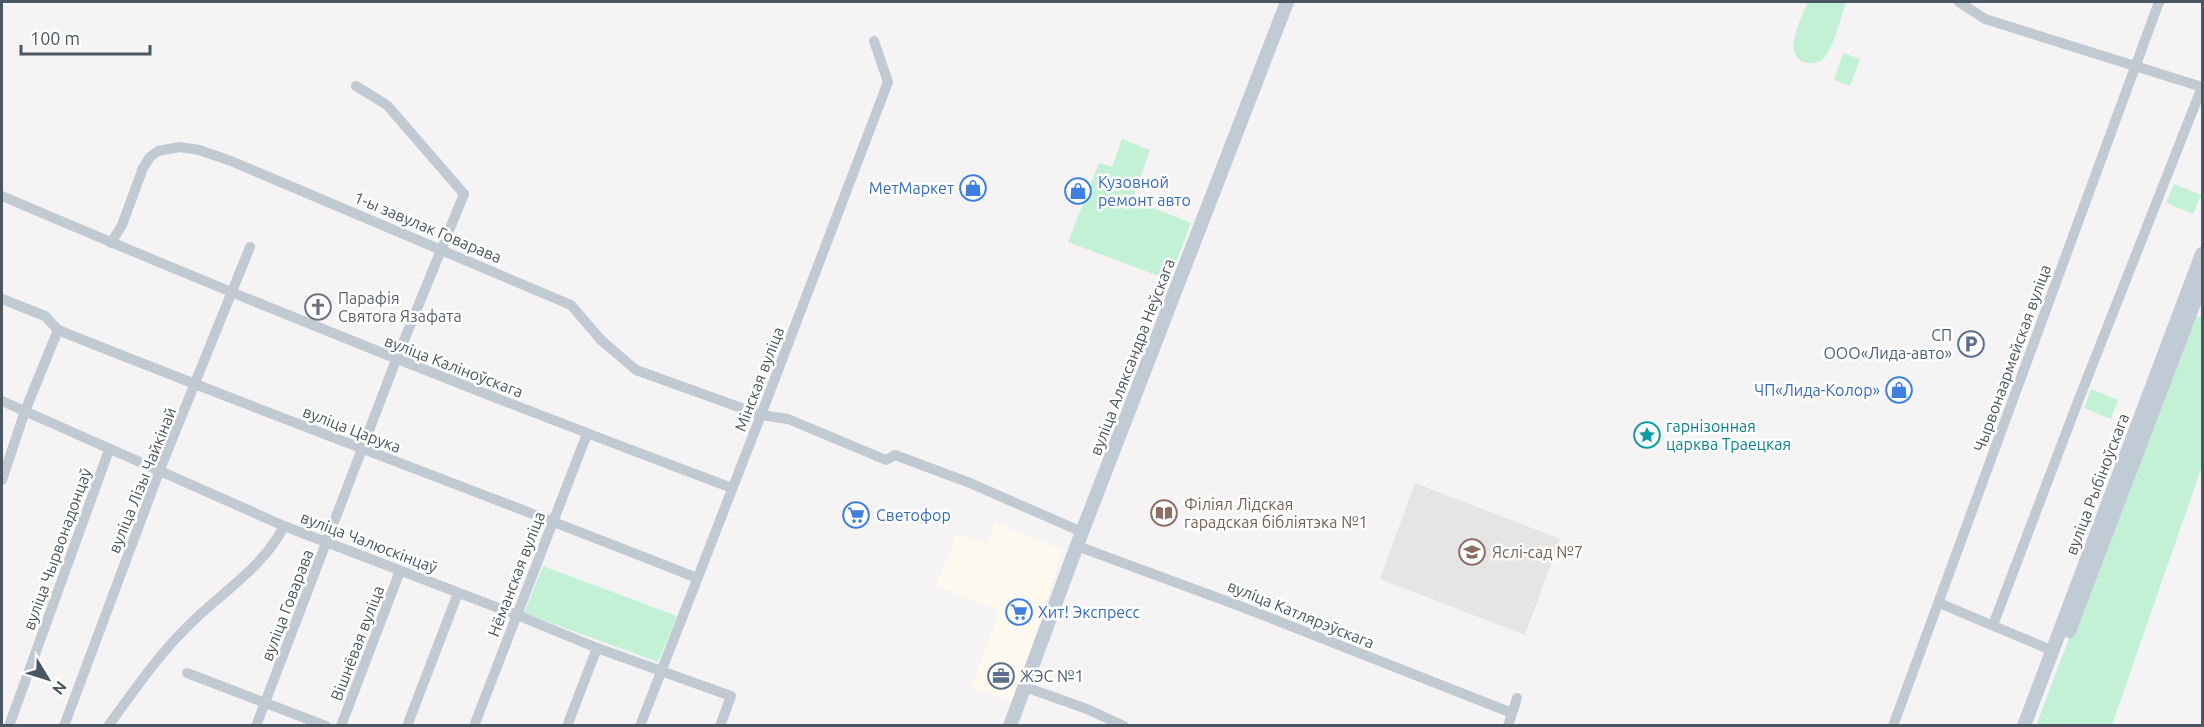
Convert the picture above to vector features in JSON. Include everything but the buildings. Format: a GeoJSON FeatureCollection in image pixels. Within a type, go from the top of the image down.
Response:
{"type":"FeatureCollection","features":[{"type":"Feature","properties":{"kind":"main road","name":"вуліца Аляксандра Неўскага"},"geometry":{"type":"LineString","coordinates":[[1010,726],[1082,532],[1287,2]]}},
{"type":"Feature","properties":{"kind":"main road","name":"вуліца Рыбіноўскага"},"geometry":{"type":"LineString","coordinates":[[2025,726],[2047,687],[2199,287],[2202,254]]}},
{"type":"Feature","properties":{"kind":"main road","name":"вуліца Рыбіноўскага"},"geometry":{"type":"LineString","coordinates":[[2025,726],[2051,650],[2199,287]]}},
{"type":"Feature","properties":{"kind":"street"},"geometry":{"type":"LineString","coordinates":[[1959,2],[1985,19],[2202,87],[2077,404],[1994,625]]}},
{"type":"Feature","properties":{"kind":"street","name":"Чырвонаармейская вуліца"},"geometry":{"type":"LineString","coordinates":[[1893,726],[2159,2]]}},
{"type":"Feature","properties":{"kind":"street","name":"Мінская вуліца"},"geometry":{"type":"LineString","coordinates":[[640,726],[888,82],[874,41]]}},
{"type":"Feature","properties":{"kind":"street","name":"вуліца Говарава"},"geometry":{"type":"LineString","coordinates":[[256,726],[328,543],[396,360],[464,194],[387,105],[356,86]]}},
{"type":"Feature","properties":{"kind":"street","name":"1-ы завулак Говарава"},"geometry":{"type":"LineString","coordinates":[[111,243],[122,225],[143,168],[150,157],[158,151],[180,147],[199,150],[231,161],[571,304],[601,340],[636,370],[761,415],[788,419],[886,460],[895,455],[970,483],[1082,532]]}},
{"type":"Feature","properties":{"kind":"street","name":"вуліца Каліноўскага"},"geometry":{"type":"LineString","coordinates":[[2,196],[231,294],[587,434],[732,488]]}},
{"type":"Feature","properties":{"kind":"street","name":"вуліца Лізы Чайкінай"},"geometry":{"type":"LineString","coordinates":[[64,726],[159,472],[250,247]]}},
{"type":"Feature","properties":{"kind":"street","name":"вуліца Царука"},"geometry":{"type":"LineString","coordinates":[[2,299],[45,316],[58,330],[697,578]]}},
{"type":"Feature","properties":{"kind":"street"},"geometry":{"type":"LineString","coordinates":[[2,480],[25,411],[58,330]]}},
{"type":"Feature","properties":{"kind":"street","name":"вуліца Чалюскінцаў"},"geometry":{"type":"LineString","coordinates":[[2,401],[284,526],[597,648],[731,696],[720,726]]}},
{"type":"Feature","properties":{"kind":"street","name":"Нёманская вуліца"},"geometry":{"type":"LineString","coordinates":[[474,726],[587,434]]}},
{"type":"Feature","properties":{"kind":"street","name":"вуліца Чырвонадонцаў"},"geometry":{"type":"LineString","coordinates":[[9,726],[109,450]]}},
{"type":"Feature","properties":{"kind":"street"},"geometry":{"type":"LineString","coordinates":[[108,726],[188,625],[259,561],[277,542],[284,526]]}},
{"type":"Feature","properties":{"kind":"street","name":"вуліца Катлярэўскага"},"geometry":{"type":"LineString","coordinates":[[1077,546],[1237,605],[1512,713]]}},
{"type":"Feature","properties":{"kind":"street","name":"Вішнёвая вуліца"},"geometry":{"type":"LineString","coordinates":[[341,726],[400,571]]}},
{"type":"Feature","properties":{"kind":"street"},"geometry":{"type":"LineString","coordinates":[[407,726],[458,593]]}},
{"type":"Feature","properties":{"kind":"street"},"geometry":{"type":"LineString","coordinates":[[1939,603],[2051,650]]}},
{"type":"Feature","properties":{"kind":"street"},"geometry":{"type":"LineString","coordinates":[[567,726],[597,648]]}},
{"type":"Feature","properties":{"kind":"street"},"geometry":{"type":"LineString","coordinates":[[188,673],[326,726]]}},
{"type":"Feature","properties":{"kind":"street"},"geometry":{"type":"LineString","coordinates":[[1025,687],[1088,708],[1124,726]]}},
{"type":"Feature","properties":{"kind":"street"},"geometry":{"type":"LineString","coordinates":[[1508,726],[1517,698]]}},
{"type":"Feature","properties":{"kind":"shaded area","name":"Яслі-сад №7"},"geometry":{"type":"Polygon","coordinates":[[[1415,483],[1560,539],[1525,635],[1380,579],[1415,483]]]}},
{"type":"Feature","properties":{"kind":"shaded area"},"geometry":{"type":"Polygon","coordinates":[[[995,523],[1063,550],[1013,702],[971,687],[1000,611],[936,586],[957,533],[986,544],[995,523]]]}},
{"type":"Feature","properties":{"kind":"green space"},"geometry":{"type":"Polygon","coordinates":[[[1808,2],[1846,2],[1828,53],[1820,61],[1811,63],[1799,59],[1794,45],[1798,26],[1808,2]]]}},
{"type":"Feature","properties":{"kind":"green space"},"geometry":{"type":"Polygon","coordinates":[[[1843,53],[1860,59],[1850,86],[1834,80],[1843,53]]]}},
{"type":"Feature","properties":{"kind":"green space"},"geometry":{"type":"Polygon","coordinates":[[[1122,139],[1150,150],[1132,200],[1191,223],[1169,280],[1068,242],[1099,163],[1112,167],[1122,139]]]}},
{"type":"Feature","properties":{"kind":"green space"},"geometry":{"type":"Polygon","coordinates":[[[2174,184],[2201,195],[2193,214],[2166,203],[2174,184]]]}},
{"type":"Feature","properties":{"kind":"green space"},"geometry":{"type":"Polygon","coordinates":[[[2190,316],[2202,317],[2202,466],[2112,725],[2036,726],[2190,316]]]}},
{"type":"Feature","properties":{"kind":"green space"},"geometry":{"type":"Polygon","coordinates":[[[2091,389],[2118,400],[2111,419],[2084,408],[2091,389]]]}},
{"type":"Feature","properties":{"kind":"green space"},"geometry":{"type":"Polygon","coordinates":[[[543,566],[677,616],[658,662],[524,613],[543,566]]]}},
{"type":"Feature","properties":{"kind":"place","name":"МетМаркет"},"geometry":{"type":"Point","coordinates":[973,188]}},
{"type":"Feature","properties":{"kind":"place","name":"Кузовной ремонт авто"},"geometry":{"type":"Point","coordinates":[1078,191]}},
{"type":"Feature","properties":{"kind":"place","name":"Парафія Святога Язафата"},"geometry":{"type":"Point","coordinates":[318,307]}},
{"type":"Feature","properties":{"kind":"place","name":"СП ООО«Лида-авто»"},"geometry":{"type":"Point","coordinates":[1971,344]}},
{"type":"Feature","properties":{"kind":"place","name":"ЧП«Лида-Колор»"},"geometry":{"type":"Point","coordinates":[1899,390]}},
{"type":"Feature","properties":{"kind":"place","name":"гарнізонная царква Траецкая"},"geometry":{"type":"Point","coordinates":[1647,435]}},
{"type":"Feature","properties":{"kind":"place","name":"Філіял Лідская гарадская бібліятэка №1"},"geometry":{"type":"Point","coordinates":[1164,513]}},
{"type":"Feature","properties":{"kind":"place","name":"Светофор"},"geometry":{"type":"Point","coordinates":[856,515]}},
{"type":"Feature","properties":{"kind":"place","name":"Яслі-сад №7"},"geometry":{"type":"Point","coordinates":[1472,552]}},
{"type":"Feature","properties":{"kind":"place","name":"Хит! Экспресс"},"geometry":{"type":"Point","coordinates":[1019,612]}},
{"type":"Feature","properties":{"kind":"place","name":"ЖЭС №1"},"geometry":{"type":"Point","coordinates":[1001,676]}}]}
